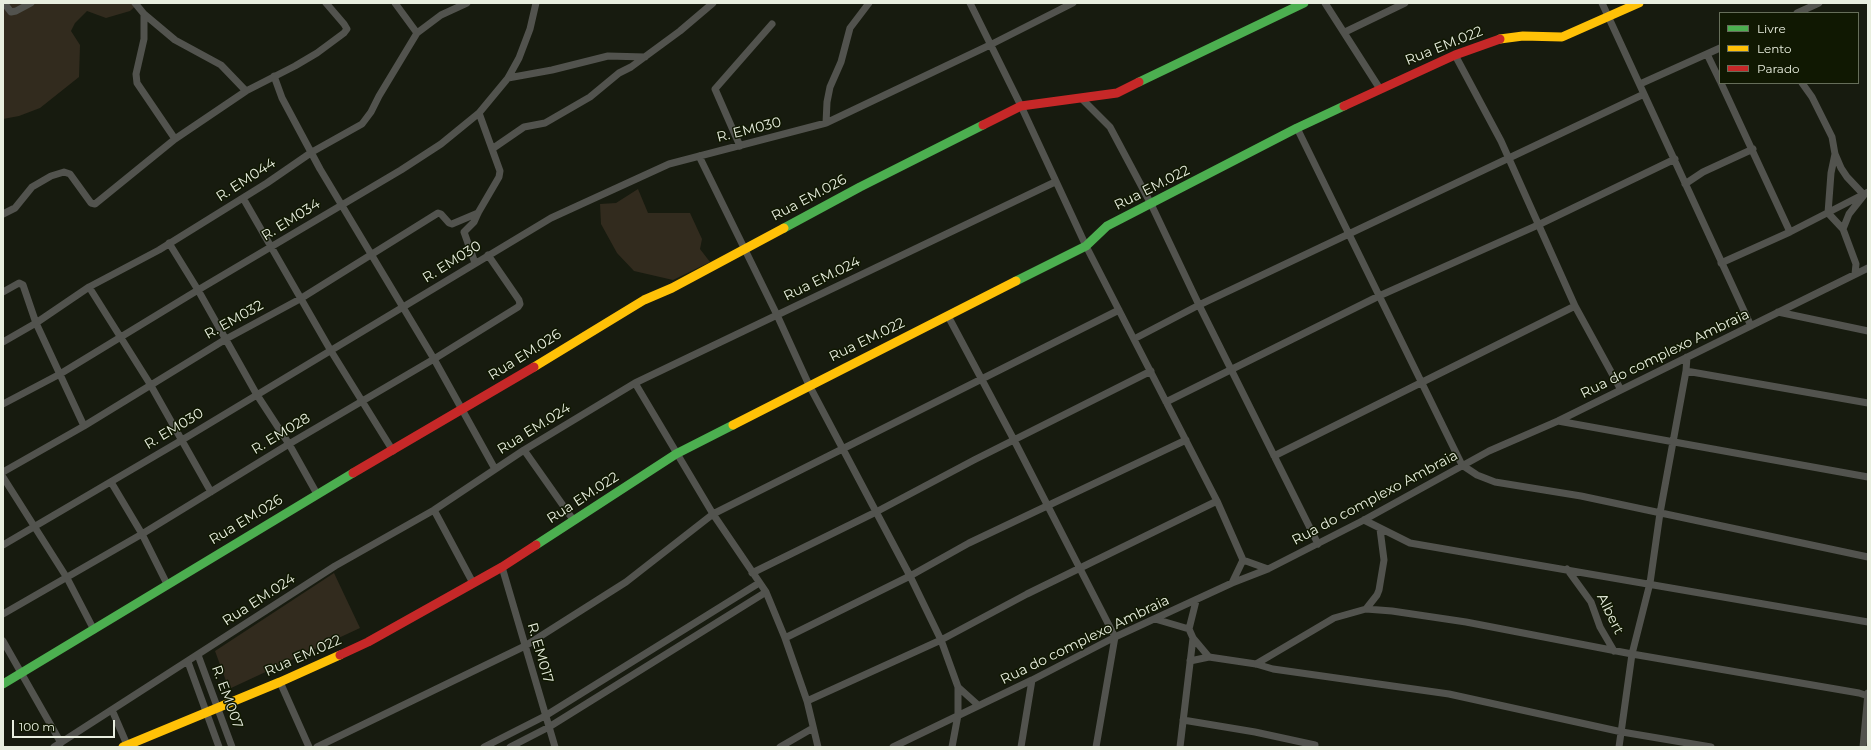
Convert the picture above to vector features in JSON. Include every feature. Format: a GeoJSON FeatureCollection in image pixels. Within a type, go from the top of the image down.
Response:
{"type":"FeatureCollection","features":[{"type":"Feature","properties":{"kind":"street"},"geometry":{"type":"LineString","coordinates":[[4,3],[11,12],[31,3]]}},
{"type":"Feature","properties":{"kind":"street"},"geometry":{"type":"LineString","coordinates":[[135,3],[144,14],[175,40],[221,64],[246,91]]}},
{"type":"Feature","properties":{"kind":"street"},"geometry":{"type":"LineString","coordinates":[[3,214],[15,208],[32,187],[51,176],[64,172],[70,174],[91,204],[95,204],[175,139],[246,91],[317,53],[344,33],[346,29],[344,24],[326,3]]}},
{"type":"Feature","properties":{"kind":"street"},"geometry":{"type":"LineString","coordinates":[[395,3],[417,33]]}},
{"type":"Feature","properties":{"kind":"street","name":"R. EM044"},"geometry":{"type":"LineString","coordinates":[[3,342],[36,323],[89,287],[159,250],[168,243],[243,198],[312,152],[362,124],[372,112],[379,96],[417,33],[441,15],[467,3]]}},
{"type":"Feature","properties":{"kind":"street","name":"R. EM034"},"geometry":{"type":"LineString","coordinates":[[3,404],[60,374],[441,144],[479,113],[508,78],[519,58],[530,29],[536,3]]}},
{"type":"Feature","properties":{"kind":"street"},"geometry":{"type":"LineString","coordinates":[[492,148],[524,127],[545,123],[572,109],[590,97],[619,73],[631,67],[680,31],[713,3]]}},
{"type":"Feature","properties":{"kind":"street"},"geometry":{"type":"LineString","coordinates":[[859,3],[860,12]]}},
{"type":"Feature","properties":{"kind":"street"},"geometry":{"type":"LineString","coordinates":[[826,123],[827,102],[830,87],[841,62],[850,28],[860,12],[869,3]]}},
{"type":"Feature","properties":{"kind":"street"},"geometry":{"type":"LineString","coordinates":[[970,3],[1021,106],[1086,246],[1217,501],[1243,560],[1268,569]]}},
{"type":"Feature","properties":{"kind":"street","name":"R. EM030"},"geometry":{"type":"LineString","coordinates":[[3,545],[182,440],[551,218],[669,164],[826,123],[990,45],[1073,3]]}},
{"type":"Feature","properties":{"kind":"street","name":"Rua EM.026"},"geometry":{"type":"LineString","coordinates":[[3,684],[317,494],[463,410],[644,300],[672,288],[860,187],[1021,106],[1041,102],[1082,99],[1117,93],[1304,3]]}},
{"type":"Feature","properties":{"kind":"street"},"geometry":{"type":"LineString","coordinates":[[1325,3],[1345,32],[1380,89]]}},
{"type":"Feature","properties":{"kind":"street"},"geometry":{"type":"LineString","coordinates":[[1345,32],[1405,3]]}},
{"type":"Feature","properties":{"kind":"street"},"geometry":{"type":"LineString","coordinates":[[1602,3],[1751,326]]}},
{"type":"Feature","properties":{"kind":"street","name":"Rua EM.022"},"geometry":{"type":"LineString","coordinates":[[126,746],[280,682],[368,642],[502,567],[676,454],[809,385],[1086,246],[1107,226],[1297,128],[1455,55],[1504,38],[1523,36],[1562,37],[1609,18],[1639,3]]}},
{"type":"Feature","properties":{"kind":"street"},"geometry":{"type":"LineString","coordinates":[[1799,12],[1819,3]]}},
{"type":"Feature","properties":{"kind":"street"},"geometry":{"type":"LineString","coordinates":[[144,14],[144,39],[136,74],[137,83],[175,139]]}},
{"type":"Feature","properties":{"kind":"street"},"geometry":{"type":"LineString","coordinates":[[740,146],[715,89],[772,24]]}},
{"type":"Feature","properties":{"kind":"street"},"geometry":{"type":"LineString","coordinates":[[1640,84],[1719,48]]}},
{"type":"Feature","properties":{"kind":"street"},"geometry":{"type":"LineString","coordinates":[[1707,54],[1719,80]]}},
{"type":"Feature","properties":{"kind":"street"},"geometry":{"type":"LineString","coordinates":[[1455,55],[1508,157],[1575,306],[1621,390]]}},
{"type":"Feature","properties":{"kind":"street"},"geometry":{"type":"LineString","coordinates":[[508,78],[552,70],[608,56],[645,57]]}},
{"type":"Feature","properties":{"kind":"street"},"geometry":{"type":"LineString","coordinates":[[627,56],[631,67]]}},
{"type":"Feature","properties":{"kind":"street"},"geometry":{"type":"LineString","coordinates":[[274,76],[282,98],[340,205],[434,359],[495,469]]}},
{"type":"Feature","properties":{"kind":"street"},"geometry":{"type":"LineString","coordinates":[[1721,84],[1753,149],[1790,232]]}},
{"type":"Feature","properties":{"kind":"street"},"geometry":{"type":"LineString","coordinates":[[1803,84],[1812,97],[1832,137],[1835,154],[1847,177],[1866,193]]}},
{"type":"Feature","properties":{"kind":"street"},"geometry":{"type":"LineString","coordinates":[[1134,339],[1199,305],[1508,157],[1644,94]]}},
{"type":"Feature","properties":{"kind":"street"},"geometry":{"type":"LineString","coordinates":[[1082,99],[1110,127],[1151,204],[1199,305],[1318,544]]}},
{"type":"Feature","properties":{"kind":"street"},"geometry":{"type":"LineString","coordinates":[[475,263],[464,232],[474,222],[499,177],[500,171],[479,113]]}},
{"type":"Feature","properties":{"kind":"street"},"geometry":{"type":"LineString","coordinates":[[1297,128],[1462,465],[1477,475],[1495,482],[1581,496],[1868,557]]}},
{"type":"Feature","properties":{"kind":"street"},"geometry":{"type":"LineString","coordinates":[[1685,184],[1703,172],[1753,149]]}},
{"type":"Feature","properties":{"kind":"street"},"geometry":{"type":"LineString","coordinates":[[1835,154],[1831,173],[1828,213],[1843,229],[1856,264],[1855,274]]}},
{"type":"Feature","properties":{"kind":"street"},"geometry":{"type":"LineString","coordinates":[[699,156],[777,315],[809,385],[910,576],[941,640],[958,687],[958,715],[952,747]]}},
{"type":"Feature","properties":{"kind":"street"},"geometry":{"type":"LineString","coordinates":[[1166,402],[1379,296],[1538,225],[1675,160]]}},
{"type":"Feature","properties":{"kind":"street","name":"Rua EM.024"},"geometry":{"type":"LineString","coordinates":[[54,747],[335,566],[434,510],[524,450],[635,383],[1055,182]]}},
{"type":"Feature","properties":{"kind":"street"},"geometry":{"type":"LineString","coordinates":[[1721,263],[1790,232],[1866,193]]}},
{"type":"Feature","properties":{"kind":"street"},"geometry":{"type":"LineString","coordinates":[[1843,229],[1849,214],[1866,193]]}},
{"type":"Feature","properties":{"kind":"street"},"geometry":{"type":"LineString","coordinates":[[243,198],[300,299],[361,402],[393,451]]}},
{"type":"Feature","properties":{"kind":"street","name":"R. EM032"},"geometry":{"type":"LineString","coordinates":[[3,472],[84,426],[150,384],[300,299],[438,214],[441,214],[449,223],[452,224],[478,213]]}},
{"type":"Feature","properties":{"kind":"street"},"geometry":{"type":"LineString","coordinates":[[168,243],[198,290],[257,395],[317,494]]}},
{"type":"Feature","properties":{"kind":"street","name":"R. EM028"},"geometry":{"type":"LineString","coordinates":[[3,614],[142,534],[288,444],[434,359],[520,304],[488,255]]}},
{"type":"Feature","properties":{"kind":"street","name":"Rua do complexo Ambraia"},"geometry":{"type":"LineString","coordinates":[[893,747],[1032,680],[1115,637],[1196,601],[1232,583],[1268,569],[1364,520],[1462,465],[1558,421],[1868,268]]}},
{"type":"Feature","properties":{"kind":"street"},"geometry":{"type":"LineString","coordinates":[[3,292],[19,283],[23,285],[36,323],[84,426]]}},
{"type":"Feature","properties":{"kind":"street"},"geometry":{"type":"LineString","coordinates":[[89,287],[150,384],[211,492]]}},
{"type":"Feature","properties":{"kind":"street"},"geometry":{"type":"LineString","coordinates":[[1274,456],[1575,306]]}},
{"type":"Feature","properties":{"kind":"street"},"geometry":{"type":"LineString","coordinates":[[317,747],[525,646],[626,582],[713,514],[1119,310]]}},
{"type":"Feature","properties":{"kind":"street"},"geometry":{"type":"LineString","coordinates":[[1778,312],[1868,331]]}},
{"type":"Feature","properties":{"kind":"street"},"geometry":{"type":"LineString","coordinates":[[948,316],[1014,440],[1115,637],[1096,747]]}},
{"type":"Feature","properties":{"kind":"street"},"geometry":{"type":"LineString","coordinates":[[1619,747],[1632,654],[1650,583],[1660,513],[1674,442],[1687,358]]}},
{"type":"Feature","properties":{"kind":"street"},"geometry":{"type":"LineString","coordinates":[[752,573],[876,512],[1151,371]]}},
{"type":"Feature","properties":{"kind":"street"},"geometry":{"type":"LineString","coordinates":[[1686,371],[1868,403]]}},
{"type":"Feature","properties":{"kind":"street"},"geometry":{"type":"LineString","coordinates":[[635,383],[713,514],[766,592],[785,638],[807,701],[818,747]]}},
{"type":"Feature","properties":{"kind":"street"},"geometry":{"type":"LineString","coordinates":[[1558,421],[1868,477]]}},
{"type":"Feature","properties":{"kind":"street"},"geometry":{"type":"LineString","coordinates":[[785,638],[910,576],[969,543],[1186,440]]}},
{"type":"Feature","properties":{"kind":"street"},"geometry":{"type":"LineString","coordinates":[[524,450],[574,521]]}},
{"type":"Feature","properties":{"kind":"street"},"geometry":{"type":"LineString","coordinates":[[3,477],[67,578],[94,630]]}},
{"type":"Feature","properties":{"kind":"street"},"geometry":{"type":"LineString","coordinates":[[111,482],[142,534],[167,584]]}},
{"type":"Feature","properties":{"kind":"street"},"geometry":{"type":"LineString","coordinates":[[807,701],[941,640],[1027,594],[1217,501]]}},
{"type":"Feature","properties":{"kind":"street"},"geometry":{"type":"LineString","coordinates":[[434,510],[473,583]]}},
{"type":"Feature","properties":{"kind":"street"},"geometry":{"type":"LineString","coordinates":[[1364,520],[1410,543],[1650,583],[1868,622]]}},
{"type":"Feature","properties":{"kind":"street"},"geometry":{"type":"LineString","coordinates":[[1366,609],[1379,590],[1384,560],[1380,529]]}},
{"type":"Feature","properties":{"kind":"street"},"geometry":{"type":"LineString","coordinates":[[1232,583],[1243,560]]}},
{"type":"Feature","properties":{"kind":"street","name":"R. EM017"},"geometry":{"type":"LineString","coordinates":[[502,567],[555,747]]}},
{"type":"Feature","properties":{"kind":"street","name":"Albert"},"geometry":{"type":"LineString","coordinates":[[1567,569],[1591,602],[1600,627],[1614,651]]}},
{"type":"Feature","properties":{"kind":"street"},"geometry":{"type":"LineString","coordinates":[[484,747],[545,716],[759,583]]}},
{"type":"Feature","properties":{"kind":"street"},"geometry":{"type":"LineString","coordinates":[[510,747],[549,727],[766,592]]}},
{"type":"Feature","properties":{"kind":"street"},"geometry":{"type":"LineString","coordinates":[[1196,601],[1189,629],[1193,638],[1209,657]]}},
{"type":"Feature","properties":{"kind":"street"},"geometry":{"type":"LineString","coordinates":[[1256,664],[1334,618],[1366,609],[1392,611],[1466,622],[1614,651],[1852,691],[1868,695],[1863,747]]}},
{"type":"Feature","properties":{"kind":"street"},"geometry":{"type":"LineString","coordinates":[[1155,619],[1189,629]]}},
{"type":"Feature","properties":{"kind":"street"},"geometry":{"type":"LineString","coordinates":[[1180,747],[1193,638]]}},
{"type":"Feature","properties":{"kind":"street"},"geometry":{"type":"LineString","coordinates":[[3,641],[62,743]]}},
{"type":"Feature","properties":{"kind":"street","name":"R. EM007"},"geometry":{"type":"LineString","coordinates":[[198,655],[232,747]]}},
{"type":"Feature","properties":{"kind":"street"},"geometry":{"type":"LineString","coordinates":[[1190,660],[1209,657],[1256,664],[1273,669],[1449,694],[1622,732],[1711,747]]}},
{"type":"Feature","properties":{"kind":"street","name":"R. EM007"},"geometry":{"type":"LineString","coordinates":[[188,662],[219,747]]}},
{"type":"Feature","properties":{"kind":"street"},"geometry":{"type":"LineString","coordinates":[[1021,747],[1032,680]]}},
{"type":"Feature","properties":{"kind":"street"},"geometry":{"type":"LineString","coordinates":[[280,682],[309,747]]}},
{"type":"Feature","properties":{"kind":"street"},"geometry":{"type":"LineString","coordinates":[[958,687],[978,705]]}},
{"type":"Feature","properties":{"kind":"street"},"geometry":{"type":"LineString","coordinates":[[112,710],[126,746]]}},
{"type":"Feature","properties":{"kind":"street"},"geometry":{"type":"LineString","coordinates":[[1183,720],[1255,732],[1315,745]]}},
{"type":"Feature","properties":{"kind":"street"},"geometry":{"type":"LineString","coordinates":[[780,747],[813,728]]}},
{"type":"Feature","properties":{"kind":"shaded area"},"geometry":{"type":"Polygon","coordinates":[[[3,3],[139,3],[130,11],[106,18],[87,11],[75,23],[71,31],[80,45],[79,77],[40,108],[19,116],[3,119],[3,3]]]}},
{"type":"Feature","properties":{"kind":"shaded area"},"geometry":{"type":"Polygon","coordinates":[[[638,189],[648,213],[690,213],[702,239],[700,249],[710,262],[673,280],[634,271],[617,253],[601,224],[600,204],[616,203],[638,189]]]}},
{"type":"Feature","properties":{"kind":"shaded area"},"geometry":{"type":"Polygon","coordinates":[[[334,573],[360,628],[229,689],[215,651],[334,573]]]}},
{"type":"Feature","properties":{"kind":"traffic: fast"},"geometry":{"type":"LineString","coordinates":[[1139,82],[1304,3]]}},
{"type":"Feature","properties":{"kind":"traffic: fast"},"geometry":{"type":"LineString","coordinates":[[1016,281],[1086,246],[1107,226],[1297,128],[1344,106]]}},
{"type":"Feature","properties":{"kind":"traffic: fast"},"geometry":{"type":"LineString","coordinates":[[784,228],[860,187],[983,125]]}},
{"type":"Feature","properties":{"kind":"traffic: fast"},"geometry":{"type":"LineString","coordinates":[[536,545],[676,454],[733,425]]}},
{"type":"Feature","properties":{"kind":"traffic: fast"},"geometry":{"type":"LineString","coordinates":[[3,684],[353,473]]}},
{"type":"Feature","properties":{"kind":"traffic: slow"},"geometry":{"type":"LineString","coordinates":[[1500,39],[1523,36],[1562,37],[1639,3]]}},
{"type":"Feature","properties":{"kind":"traffic: slow"},"geometry":{"type":"LineString","coordinates":[[534,367],[644,300],[672,288],[784,228]]}},
{"type":"Feature","properties":{"kind":"traffic: slow"},"geometry":{"type":"LineString","coordinates":[[733,425],[1016,281]]}},
{"type":"Feature","properties":{"kind":"traffic: slow"},"geometry":{"type":"LineString","coordinates":[[123,747],[280,682],[340,655]]}},
{"type":"Feature","properties":{"kind":"traffic: jam"},"geometry":{"type":"LineString","coordinates":[[1344,106],[1455,55],[1500,39]]}},
{"type":"Feature","properties":{"kind":"traffic: jam"},"geometry":{"type":"LineString","coordinates":[[983,125],[1021,106],[1117,93],[1139,82]]}},
{"type":"Feature","properties":{"kind":"traffic: jam"},"geometry":{"type":"LineString","coordinates":[[353,473],[534,367]]}},
{"type":"Feature","properties":{"kind":"traffic: jam"},"geometry":{"type":"LineString","coordinates":[[340,655],[368,642],[502,567],[536,545]]}}]}
